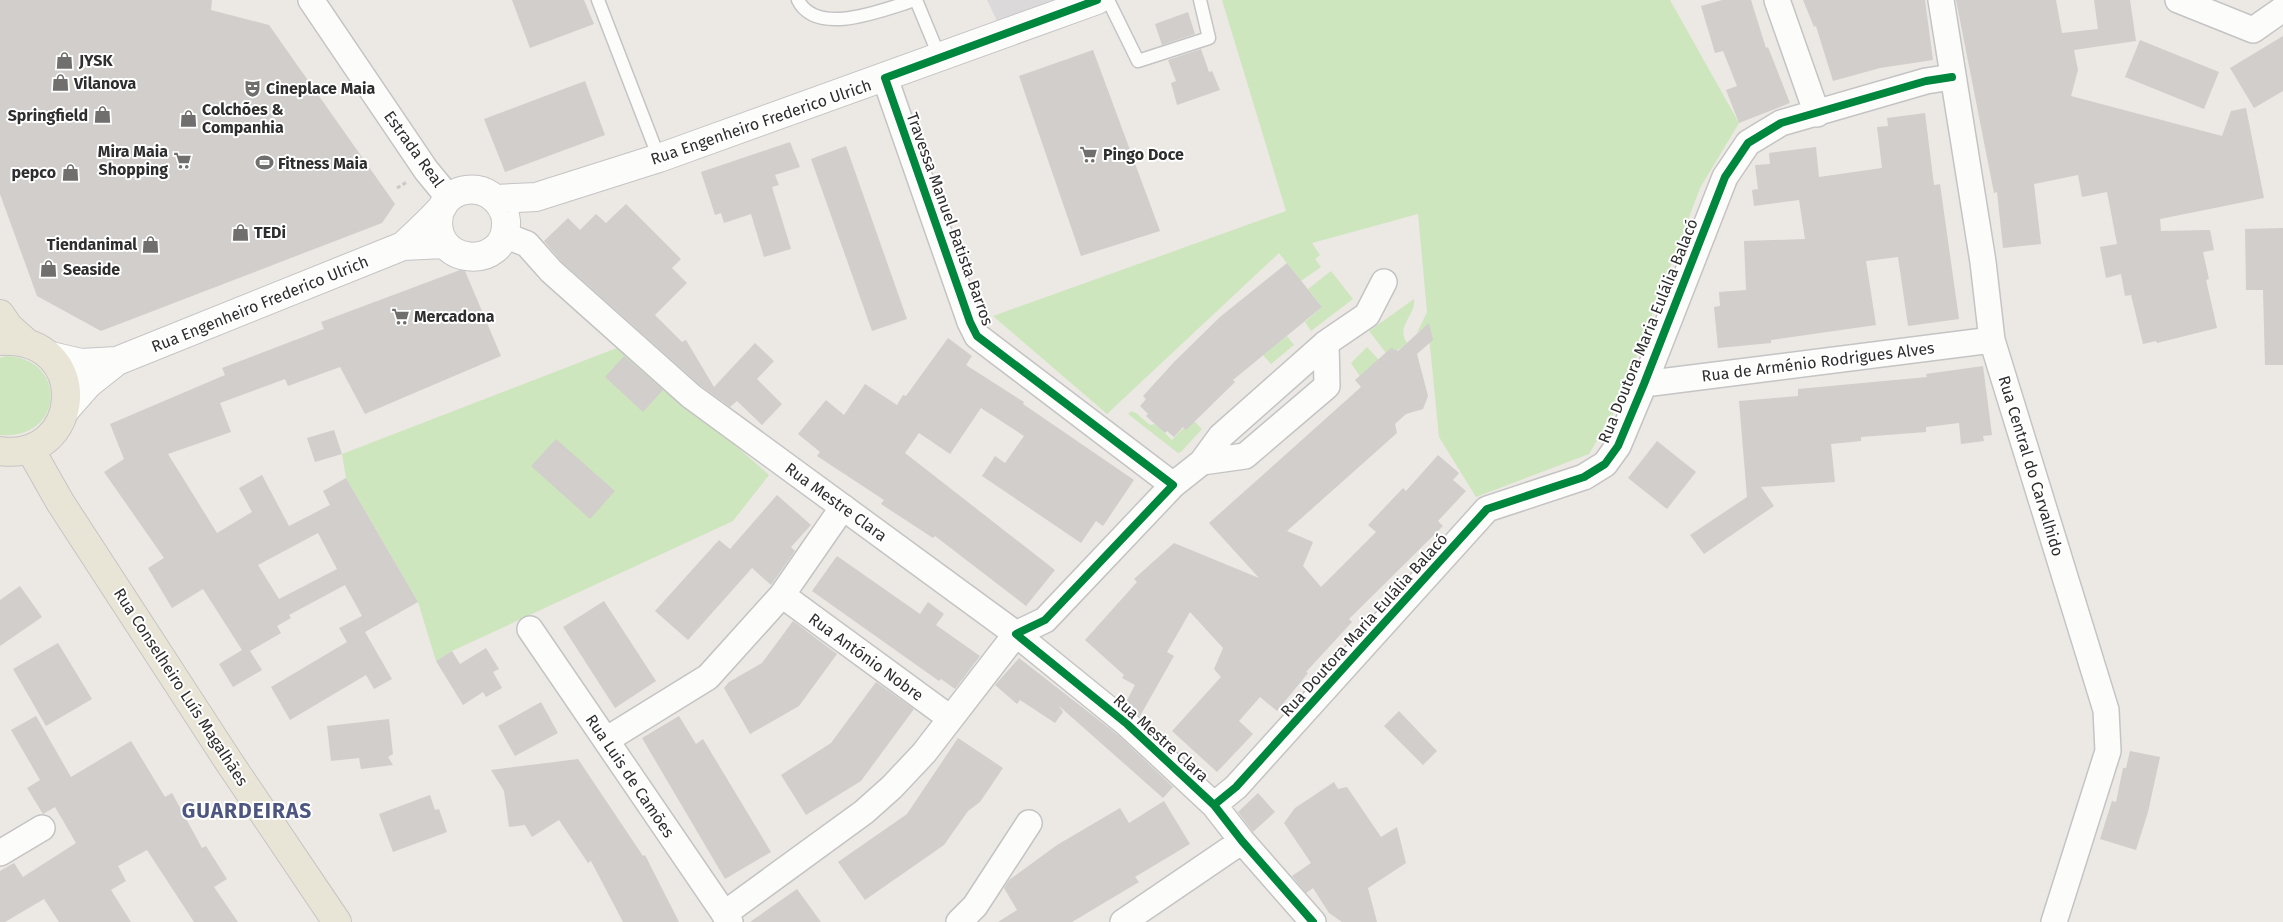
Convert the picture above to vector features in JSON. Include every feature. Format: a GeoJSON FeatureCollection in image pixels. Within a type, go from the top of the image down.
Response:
{"type":"FeatureCollection","features":[{"type":"Feature","properties":{"kind":"main road","name":"Rua Engenheiro Frederico Ulrich"},"geometry":{"type":"LineString","coordinates":[[403,246],[445,204],[465,190],[476,189],[486,192],[495,199],[536,197],[659,158],[1097,0]]}},
{"type":"Feature","properties":{"kind":"main road","name":"Rua Engenheiro Frederico Ulrich"},"geometry":{"type":"LineString","coordinates":[[66,409],[88,384],[117,361],[403,246],[444,244],[456,253],[471,258],[491,251],[505,230],[536,197]]}},
{"type":"Feature","properties":{"kind":"main road"},"geometry":{"type":"LineString","coordinates":[[495,199],[502,206],[505,230]]}},
{"type":"Feature","properties":{"kind":"main road"},"geometry":{"type":"LineString","coordinates":[[444,244],[438,227],[445,204]]}},
{"type":"Feature","properties":{"kind":"main road"},"geometry":{"type":"LineString","coordinates":[[0,314],[9,327],[27,343]]}},
{"type":"Feature","properties":{"kind":"main road"},"geometry":{"type":"LineString","coordinates":[[0,341],[17,340],[35,345],[51,356],[62,372],[67,390],[66,409],[58,426],[46,440],[30,449],[12,452],[0,450]]}},
{"type":"Feature","properties":{"kind":"main road","name":"Rua Engenheiro Frederico Ulrich"},"geometry":{"type":"LineString","coordinates":[[51,356],[81,363],[117,361]]}},
{"type":"Feature","properties":{"kind":"main road","name":"Rua Conselheiro Luís Magalhães"},"geometry":{"type":"LineString","coordinates":[[30,449],[60,502],[227,759],[337,922]]}},
{"type":"Feature","properties":{"kind":"street","name":"Estrada Real"},"geometry":{"type":"LineString","coordinates":[[311,0],[426,170],[445,204]]}},
{"type":"Feature","properties":{"kind":"street"},"geometry":{"type":"LineString","coordinates":[[1777,0],[1817,114]]}},
{"type":"Feature","properties":{"kind":"street","name":"Rua Central do Carvalhido"},"geometry":{"type":"LineString","coordinates":[[1941,0],[1983,262],[1992,340],[2106,710],[2108,751],[2054,922]]}},
{"type":"Feature","properties":{"kind":"street"},"geometry":{"type":"LineString","coordinates":[[2178,0],[2253,30],[2283,9]]}},
{"type":"Feature","properties":{"kind":"street","name":"Rua Doutora Maria Eulália Balacó"},"geometry":{"type":"LineString","coordinates":[[1214,805],[1236,786],[1487,509],[1584,477],[1604,464],[1618,446],[1726,176],[1748,143],[1781,123],[1926,81],[1952,77]]}},
{"type":"Feature","properties":{"kind":"street","name":"Travessa Manuel Batista Barros"},"geometry":{"type":"LineString","coordinates":[[885,78],[970,322],[977,336],[1173,485]]}},
{"type":"Feature","properties":{"kind":"street","name":"Rua Mestre Clara"},"geometry":{"type":"LineString","coordinates":[[505,230],[527,244],[552,271],[691,396],[1016,634],[1127,724],[1214,805],[1242,841],[1313,922]]}},
{"type":"Feature","properties":{"kind":"street"},"geometry":{"type":"LineString","coordinates":[[727,918],[864,812],[917,760],[1016,634],[1045,620],[1173,485],[1202,462],[1222,436],[1326,343],[1368,315],[1384,282]]}},
{"type":"Feature","properties":{"kind":"street","name":"Rua de Arménio Rodrigues Alves"},"geometry":{"type":"LineString","coordinates":[[1644,384],[1992,340]]}},
{"type":"Feature","properties":{"kind":"street"},"geometry":{"type":"LineString","coordinates":[[1202,462],[1245,456],[1327,386],[1326,343]]}},
{"type":"Feature","properties":{"kind":"street"},"geometry":{"type":"LineString","coordinates":[[606,740],[708,676],[782,595],[843,507]]}},
{"type":"Feature","properties":{"kind":"street","name":"Rua António Nobre"},"geometry":{"type":"LineString","coordinates":[[782,595],[950,718]]}},
{"type":"Feature","properties":{"kind":"street","name":"Rua Luis de Camões"},"geometry":{"type":"LineString","coordinates":[[530,629],[727,918]]}},
{"type":"Feature","properties":{"kind":"street"},"geometry":{"type":"LineString","coordinates":[[959,922],[975,906],[1029,823]]}},
{"type":"Feature","properties":{"kind":"street"},"geometry":{"type":"LineString","coordinates":[[0,853],[42,828]]}},
{"type":"Feature","properties":{"kind":"street"},"geometry":{"type":"LineString","coordinates":[[1123,922],[1242,841]]}},
{"type":"Feature","properties":{"kind":"lane"},"geometry":{"type":"LineString","coordinates":[[598,0],[659,158]]}},
{"type":"Feature","properties":{"kind":"lane"},"geometry":{"type":"LineString","coordinates":[[798,0],[802,8],[814,16],[829,20],[870,14],[916,0],[940,58]]}},
{"type":"Feature","properties":{"kind":"lane"},"geometry":{"type":"LineString","coordinates":[[1108,0],[1138,61],[1210,38],[1200,0]]}},
{"type":"Feature","properties":{"kind":"shaded area"},"geometry":{"type":"Polygon","coordinates":[[[987,0],[1053,0],[997,21],[987,0]]]}},
{"type":"Feature","properties":{"kind":"green space"},"geometry":{"type":"Polygon","coordinates":[[[1222,0],[1670,0],[1739,123],[1700,188],[1618,406],[1589,454],[1476,497],[1439,437],[1428,326],[1417,333],[1427,312],[1418,214],[1312,243],[1320,255],[1315,259],[1321,267],[1301,281],[1279,253],[1107,414],[993,316],[1286,211],[1222,0]]]}},
{"type":"Feature","properties":{"kind":"green space"},"geometry":{"type":"Polygon","coordinates":[[[1331,271],[1353,299],[1311,331],[1305,322],[1322,307],[1308,289],[1331,271]]]}},
{"type":"Feature","properties":{"kind":"green space"},"geometry":{"type":"Polygon","coordinates":[[[1414,299],[1412,311],[1403,331],[1407,343],[1389,357],[1369,331],[1414,299]]]}},
{"type":"Feature","properties":{"kind":"green space"},"geometry":{"type":"Polygon","coordinates":[[[1287,336],[1294,345],[1271,364],[1263,355],[1287,336]]]}},
{"type":"Feature","properties":{"kind":"green space"},"geometry":{"type":"Polygon","coordinates":[[[622,346],[769,475],[733,521],[452,651],[436,661],[418,602],[346,478],[342,454],[622,346]]]}},
{"type":"Feature","properties":{"kind":"green space"},"geometry":{"type":"Polygon","coordinates":[[[1367,347],[1381,362],[1361,378],[1351,363],[1367,347]]]}},
{"type":"Feature","properties":{"kind":"green space"},"geometry":{"type":"Polygon","coordinates":[[[6,356],[26,360],[41,370],[49,383],[51,398],[47,413],[37,425],[21,433],[0,435],[0,358],[6,356]]]}},
{"type":"Feature","properties":{"kind":"green space"},"geometry":{"type":"Polygon","coordinates":[[[1131,411],[1150,425],[1155,424],[1172,440],[1192,419],[1202,429],[1178,453],[1128,414],[1131,411]]]}},
{"type":"Feature","properties":{"kind":"building","name":"Mira Maia Shopping"},"geometry":{"type":"Polygon","coordinates":[[[0,0],[212,0],[211,10],[269,25],[395,204],[382,223],[101,331],[37,296],[0,194],[0,0]]]}},
{"type":"Feature","properties":{"kind":"building"},"geometry":{"type":"Polygon","coordinates":[[[512,0],[584,0],[594,24],[530,48],[512,0]]]}},
{"type":"Feature","properties":{"kind":"building"},"geometry":{"type":"Polygon","coordinates":[[[1722,0],[1751,0],[1766,48],[1768,47],[1790,103],[1739,123],[1726,90],[1737,86],[1723,51],[1715,53],[1701,6],[1722,0]]]}},
{"type":"Feature","properties":{"kind":"building"},"geometry":{"type":"Polygon","coordinates":[[[1803,0],[1925,0],[1933,60],[1880,68],[1833,81],[1816,26],[1814,27],[1803,0]]]}},
{"type":"Feature","properties":{"kind":"building"},"geometry":{"type":"Polygon","coordinates":[[[1956,0],[2056,0],[2062,33],[2098,29],[2094,0],[2130,0],[2136,41],[2074,50],[2078,70],[2071,96],[2222,136],[2231,111],[2246,108],[2264,198],[2160,219],[2161,231],[2210,230],[2214,250],[2203,252],[2209,279],[2206,280],[2217,328],[2157,343],[2156,341],[2143,344],[2131,295],[2125,296],[2121,274],[2106,278],[2100,247],[2117,244],[2107,192],[2082,197],[2078,175],[2034,184],[2041,244],[2003,248],[1997,192],[1994,193],[1956,0]]]}},
{"type":"Feature","properties":{"kind":"building"},"geometry":{"type":"Polygon","coordinates":[[[1188,12],[1195,34],[1162,45],[1155,24],[1188,12]]]}},
{"type":"Feature","properties":{"kind":"building"},"geometry":{"type":"Polygon","coordinates":[[[2283,36],[2283,91],[2254,108],[2230,68],[2283,36]]]}},
{"type":"Feature","properties":{"kind":"building"},"geometry":{"type":"Polygon","coordinates":[[[2140,40],[2219,72],[2204,109],[2125,77],[2140,40]]]}},
{"type":"Feature","properties":{"kind":"building"},"geometry":{"type":"Polygon","coordinates":[[[1201,49],[1209,72],[1212,71],[1220,90],[1177,105],[1171,83],[1176,81],[1168,60],[1201,49]]]}},
{"type":"Feature","properties":{"kind":"building"},"geometry":{"type":"Polygon","coordinates":[[[1093,50],[1160,231],[1081,256],[1019,76],[1093,50]]]}},
{"type":"Feature","properties":{"kind":"building"},"geometry":{"type":"Polygon","coordinates":[[[585,81],[605,135],[505,172],[484,119],[585,81]]]}},
{"type":"Feature","properties":{"kind":"building"},"geometry":{"type":"Polygon","coordinates":[[[1925,113],[1934,185],[1940,184],[1959,319],[1908,326],[1898,257],[1866,261],[1876,325],[1771,340],[1771,343],[1718,348],[1714,307],[1720,306],[1719,292],[1746,290],[1744,241],[1805,239],[1799,200],[1754,206],[1752,190],[1758,189],[1755,165],[1770,164],[1769,153],[1816,147],[1819,177],[1882,168],[1877,127],[1888,126],[1887,118],[1925,113]]]}},
{"type":"Feature","properties":{"kind":"building"},"geometry":{"type":"Polygon","coordinates":[[[790,142],[800,167],[775,175],[779,185],[772,187],[791,249],[764,257],[751,214],[724,223],[721,213],[715,215],[701,172],[790,142]]]}},
{"type":"Feature","properties":{"kind":"building"},"geometry":{"type":"Polygon","coordinates":[[[846,146],[907,319],[872,331],[811,159],[846,146]]]}},
{"type":"Feature","properties":{"kind":"building"},"geometry":{"type":"Polygon","coordinates":[[[626,204],[681,259],[672,268],[687,283],[655,315],[682,342],[686,340],[714,387],[755,343],[774,361],[757,379],[782,404],[762,425],[737,401],[730,407],[700,385],[561,261],[544,241],[568,218],[580,230],[596,214],[606,223],[626,204]]]}},
{"type":"Feature","properties":{"kind":"building"},"geometry":{"type":"Polygon","coordinates":[[[2283,228],[2283,365],[2265,365],[2263,290],[2246,290],[2245,229],[2283,228]]]}},
{"type":"Feature","properties":{"kind":"building"},"geometry":{"type":"Polygon","coordinates":[[[1287,263],[1322,307],[1233,380],[1235,382],[1186,430],[1183,427],[1174,437],[1167,431],[1165,433],[1146,416],[1148,414],[1140,406],[1146,399],[1143,396],[1175,361],[1220,317],[1287,263]]]}},
{"type":"Feature","properties":{"kind":"building"},"geometry":{"type":"Polygon","coordinates":[[[460,270],[465,271],[501,356],[365,414],[340,367],[288,386],[285,379],[220,403],[231,432],[168,454],[217,533],[252,512],[239,488],[262,475],[289,526],[330,505],[323,491],[346,478],[418,602],[365,632],[392,679],[374,689],[366,675],[290,720],[271,687],[347,642],[339,628],[362,616],[345,585],[289,615],[291,618],[277,626],[281,633],[250,651],[262,670],[233,687],[219,664],[242,650],[203,589],[172,608],[148,568],[164,558],[104,472],[124,459],[110,424],[225,375],[222,368],[324,329],[321,322],[460,270]],[[318,533],[258,565],[279,599],[337,569],[318,533]]]}},
{"type":"Feature","properties":{"kind":"building"},"geometry":{"type":"Polygon","coordinates":[[[1429,323],[1433,340],[1417,354],[1428,396],[1423,409],[1406,414],[1395,424],[1397,433],[1287,531],[1313,542],[1303,566],[1321,587],[1376,532],[1368,525],[1403,488],[1406,491],[1438,455],[1459,473],[1453,480],[1466,491],[1438,521],[1443,526],[1349,619],[1352,622],[1306,672],[1308,673],[1277,711],[1260,697],[1239,721],[1253,734],[1217,772],[1172,731],[1221,677],[1214,669],[1223,648],[1190,612],[1167,652],[1174,656],[1140,716],[1125,704],[1135,685],[1122,678],[1124,675],[1085,640],[1137,582],[1134,579],[1174,543],[1259,578],[1209,523],[1361,387],[1355,380],[1391,348],[1398,351],[1429,323]]]}},
{"type":"Feature","properties":{"kind":"building"},"geometry":{"type":"Polygon","coordinates":[[[948,338],[972,356],[966,365],[1024,402],[1023,404],[1134,480],[1103,526],[1096,521],[1081,543],[982,476],[995,456],[1005,463],[1024,436],[981,408],[950,454],[919,433],[905,453],[1055,570],[1026,606],[935,536],[933,538],[881,504],[884,500],[817,456],[820,452],[798,434],[826,400],[844,415],[865,384],[897,405],[903,395],[906,396],[948,338]]]}},
{"type":"Feature","properties":{"kind":"building"},"geometry":{"type":"Polygon","coordinates":[[[624,356],[663,390],[643,412],[605,377],[624,356]]]}},
{"type":"Feature","properties":{"kind":"building"},"geometry":{"type":"Polygon","coordinates":[[[1983,366],[1992,435],[1983,436],[1984,441],[1961,444],[1959,423],[1926,427],[1926,432],[1861,437],[1861,441],[1831,444],[1835,482],[1761,487],[1774,506],[1704,554],[1690,535],[1747,497],[1739,401],[1798,396],[1798,389],[1927,377],[1926,374],[1983,366]]]}},
{"type":"Feature","properties":{"kind":"building"},"geometry":{"type":"Polygon","coordinates":[[[334,430],[342,454],[315,462],[307,438],[334,430]]]}},
{"type":"Feature","properties":{"kind":"building"},"geometry":{"type":"Polygon","coordinates":[[[556,439],[615,491],[590,519],[531,466],[556,439]]]}},
{"type":"Feature","properties":{"kind":"building"},"geometry":{"type":"Polygon","coordinates":[[[1657,441],[1696,472],[1667,509],[1628,478],[1657,441]]]}},
{"type":"Feature","properties":{"kind":"building"},"geometry":{"type":"Polygon","coordinates":[[[777,495],[811,525],[791,547],[795,551],[771,585],[752,568],[688,640],[655,611],[719,540],[730,549],[777,495]]]}},
{"type":"Feature","properties":{"kind":"building"},"geometry":{"type":"Polygon","coordinates":[[[837,556],[920,614],[928,602],[944,614],[936,625],[980,656],[955,689],[941,679],[939,681],[812,591],[837,556]]]}},
{"type":"Feature","properties":{"kind":"building"},"geometry":{"type":"Polygon","coordinates":[[[20,586],[42,617],[0,646],[0,600],[20,586]]]}},
{"type":"Feature","properties":{"kind":"building"},"geometry":{"type":"Polygon","coordinates":[[[604,601],[656,681],[615,708],[563,627],[604,601]]]}},
{"type":"Feature","properties":{"kind":"building"},"geometry":{"type":"Polygon","coordinates":[[[793,621],[837,654],[799,706],[750,734],[724,688],[729,682],[762,663],[793,621]]]}},
{"type":"Feature","properties":{"kind":"building"},"geometry":{"type":"Polygon","coordinates":[[[58,643],[92,699],[46,726],[13,669],[58,643]]]}},
{"type":"Feature","properties":{"kind":"building"},"geometry":{"type":"Polygon","coordinates":[[[486,648],[499,669],[493,672],[502,688],[486,697],[483,692],[463,705],[436,661],[452,651],[460,664],[486,648]]]}},
{"type":"Feature","properties":{"kind":"building"},"geometry":{"type":"Polygon","coordinates":[[[1019,658],[1118,735],[1173,787],[1163,798],[1059,706],[1063,712],[1055,723],[1020,700],[1017,704],[995,685],[1019,658]]]}},
{"type":"Feature","properties":{"kind":"building"},"geometry":{"type":"Polygon","coordinates":[[[876,682],[914,709],[861,781],[806,815],[781,775],[831,743],[876,682]]]}},
{"type":"Feature","properties":{"kind":"building"},"geometry":{"type":"Polygon","coordinates":[[[541,702],[558,733],[515,756],[498,726],[541,702]]]}},
{"type":"Feature","properties":{"kind":"building"},"geometry":{"type":"Polygon","coordinates":[[[1399,711],[1437,751],[1423,765],[1384,726],[1399,711]]]}},
{"type":"Feature","properties":{"kind":"building"},"geometry":{"type":"Polygon","coordinates":[[[36,716],[71,777],[131,741],[165,797],[172,793],[202,848],[206,846],[227,879],[214,887],[238,922],[194,922],[147,850],[118,866],[126,881],[111,890],[131,922],[59,922],[44,899],[5,922],[0,922],[0,871],[14,863],[23,877],[76,843],[55,807],[43,814],[27,788],[40,780],[11,730],[36,716]]]}},
{"type":"Feature","properties":{"kind":"building"},"geometry":{"type":"Polygon","coordinates":[[[679,716],[696,744],[703,739],[771,852],[725,879],[642,738],[679,716]]]}},
{"type":"Feature","properties":{"kind":"building"},"geometry":{"type":"Polygon","coordinates":[[[389,719],[393,754],[388,757],[393,765],[361,769],[359,758],[331,761],[327,726],[389,719]]]}},
{"type":"Feature","properties":{"kind":"building"},"geometry":{"type":"Polygon","coordinates":[[[958,738],[1003,768],[980,802],[968,811],[944,845],[865,900],[838,862],[907,814],[958,738]]]}},
{"type":"Feature","properties":{"kind":"building"},"geometry":{"type":"Polygon","coordinates":[[[2130,751],[2160,757],[2148,812],[2136,850],[2100,839],[2112,801],[2116,802],[2123,768],[2126,768],[2130,751]]]}},
{"type":"Feature","properties":{"kind":"building"},"geometry":{"type":"Polygon","coordinates":[[[578,759],[643,856],[645,855],[679,922],[623,922],[591,861],[588,863],[559,820],[532,837],[525,825],[509,827],[504,791],[491,770],[578,759]]]}},
{"type":"Feature","properties":{"kind":"building"},"geometry":{"type":"Polygon","coordinates":[[[1334,782],[1338,789],[1347,787],[1381,837],[1397,827],[1406,863],[1368,888],[1377,922],[1342,922],[1329,913],[1313,888],[1306,893],[1292,876],[1311,863],[1284,823],[1295,808],[1334,782]]]}},
{"type":"Feature","properties":{"kind":"building"},"geometry":{"type":"Polygon","coordinates":[[[1258,793],[1275,812],[1253,832],[1238,812],[1258,793]]]}},
{"type":"Feature","properties":{"kind":"building"},"geometry":{"type":"Polygon","coordinates":[[[430,795],[435,810],[439,809],[447,832],[393,852],[379,814],[430,795]]]}},
{"type":"Feature","properties":{"kind":"building"},"geometry":{"type":"Polygon","coordinates":[[[1164,801],[1190,844],[1135,877],[1139,882],[1072,922],[998,922],[1017,910],[1004,888],[1009,880],[1057,845],[1120,808],[1129,823],[1164,801]]]}},
{"type":"Feature","properties":{"kind":"building"},"geometry":{"type":"Polygon","coordinates":[[[797,889],[821,922],[750,922],[797,889]]]}},
{"type":"Feature","properties":{"kind":"cycle path"},"geometry":{"type":"LineString","coordinates":[[1097,0],[885,78],[970,322],[977,336],[1173,485],[1045,620],[1016,634],[1127,724],[1214,805],[1242,841],[1313,922]]}},
{"type":"Feature","properties":{"kind":"cycle path"},"geometry":{"type":"LineString","coordinates":[[1214,805],[1236,787],[1487,509],[1584,477],[1605,464],[1618,446],[1644,384],[1725,177],[1748,143],[1781,123],[1926,81],[1952,77]]}},
{"type":"Feature","properties":{"kind":"place","name":"JYSK"},"geometry":{"type":"Point","coordinates":[65,60]}},
{"type":"Feature","properties":{"kind":"place","name":"Vilanova"},"geometry":{"type":"Point","coordinates":[60,83]}},
{"type":"Feature","properties":{"kind":"place","name":"Cineplace Maia"},"geometry":{"type":"Point","coordinates":[252,88]}},
{"type":"Feature","properties":{"kind":"place","name":"Springfield"},"geometry":{"type":"Point","coordinates":[102,115]}},
{"type":"Feature","properties":{"kind":"place","name":"Colchões & Companhia"},"geometry":{"type":"Point","coordinates":[188,118]}},
{"type":"Feature","properties":{"kind":"place","name":"Pingo Doce"},"geometry":{"type":"Point","coordinates":[1089,154]}},
{"type":"Feature","properties":{"kind":"place","name":"Mira Maia Shopping"},"geometry":{"type":"Point","coordinates":[182,160]}},
{"type":"Feature","properties":{"kind":"place","name":"Fitness Maia"},"geometry":{"type":"Point","coordinates":[264,163]}},
{"type":"Feature","properties":{"kind":"place","name":"pepco"},"geometry":{"type":"Point","coordinates":[70,172]}},
{"type":"Feature","properties":{"kind":"place","name":"TEDi"},"geometry":{"type":"Point","coordinates":[240,232]}},
{"type":"Feature","properties":{"kind":"place","name":"Tiendanimal"},"geometry":{"type":"Point","coordinates":[151,244]}},
{"type":"Feature","properties":{"kind":"place","name":"Seaside"},"geometry":{"type":"Point","coordinates":[49,269]}},
{"type":"Feature","properties":{"kind":"place","name":"Mercadona"},"geometry":{"type":"Point","coordinates":[400,316]}},
{"type":"Feature","properties":{"kind":"district","name":"GUARDEIRAS"},"geometry":{"type":"Point","coordinates":[247,811]}}]}
